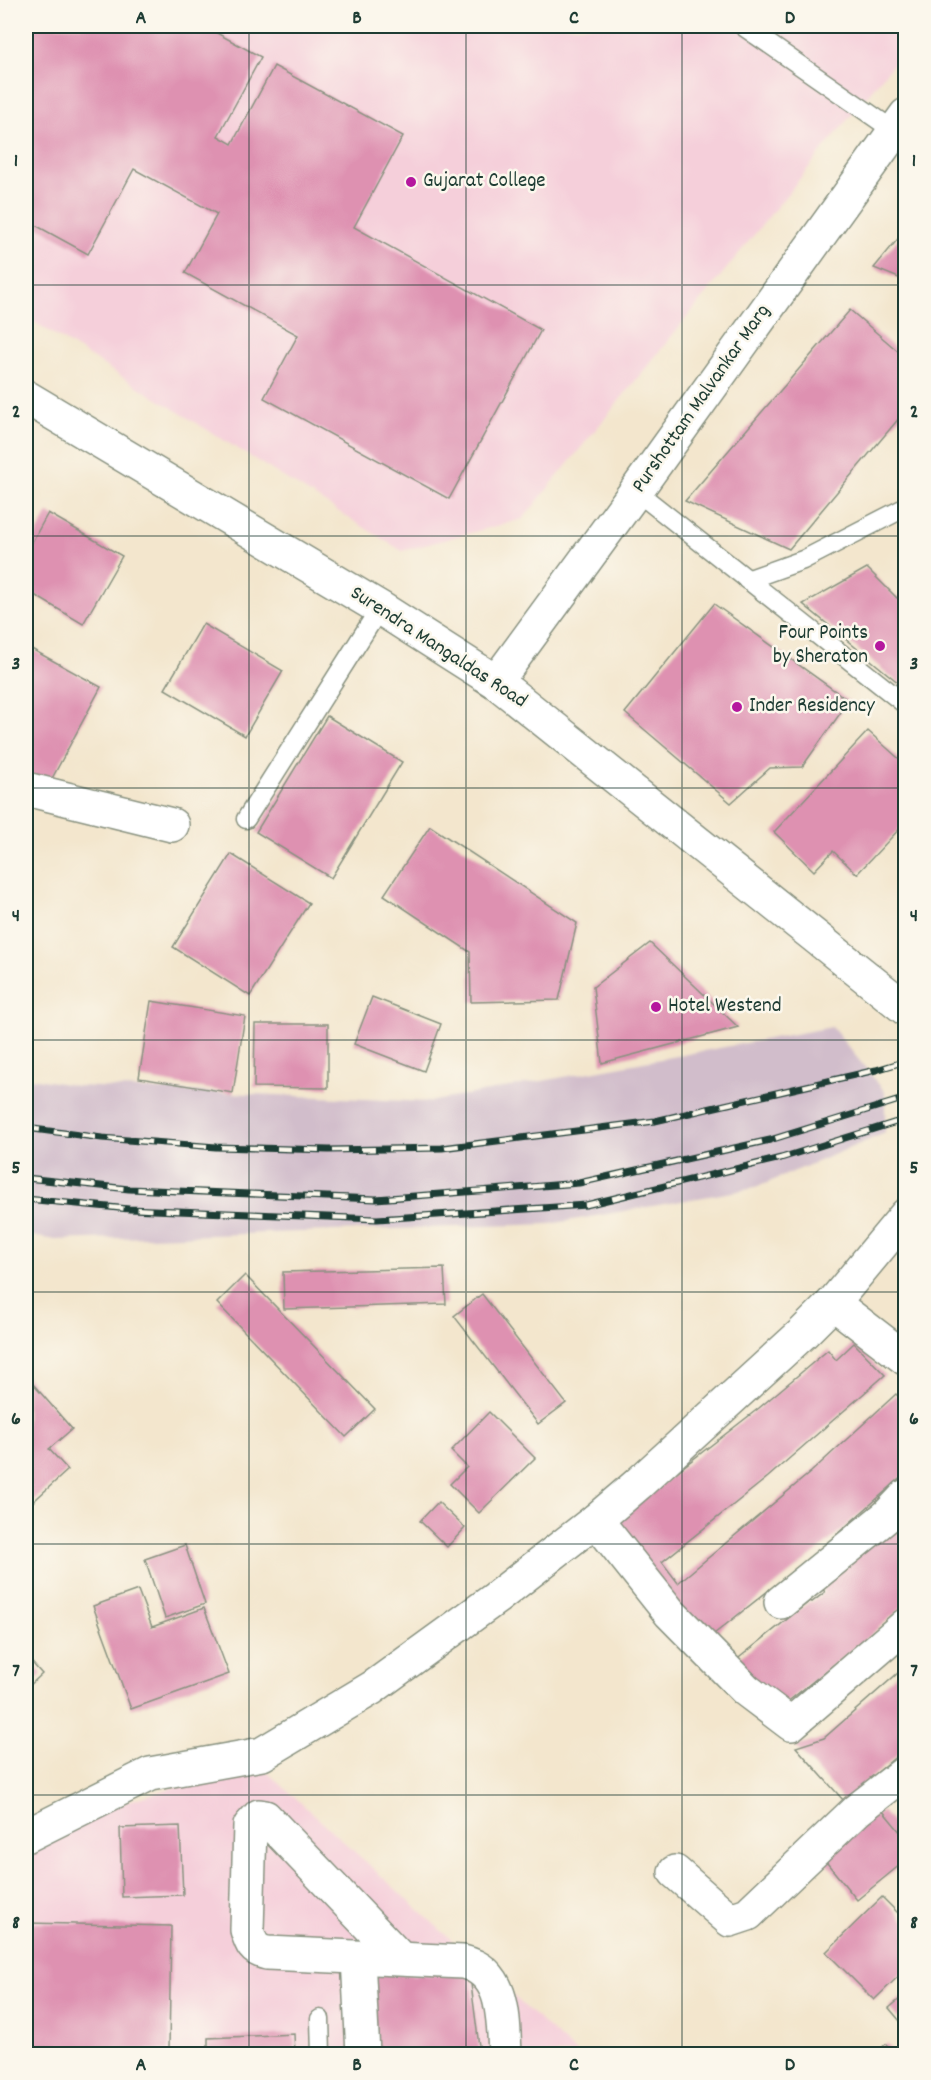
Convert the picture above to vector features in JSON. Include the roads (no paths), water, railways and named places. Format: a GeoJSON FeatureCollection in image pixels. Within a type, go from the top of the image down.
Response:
{"type":"FeatureCollection","features":[{"type":"Feature","properties":{"kind":"street","name":"Purshottam Malvankar Marg"},"geometry":{"type":"LineString","coordinates":[[496,682],[636,491],[899,122]]}},
{"type":"Feature","properties":{"kind":"street","name":"Surendra Mangaldas Road"},"geometry":{"type":"LineString","coordinates":[[26,397],[381,608],[496,682],[906,1009]]}},
{"type":"Feature","properties":{"kind":"street"},"geometry":{"type":"LineString","coordinates":[[26,789],[172,825]]}},
{"type":"Feature","properties":{"kind":"street"},"geometry":{"type":"LineString","coordinates":[[26,1836],[150,1774],[262,1754],[372,1688],[496,1598],[596,1520],[803,1333],[833,1303],[906,1215]]}},
{"type":"Feature","properties":{"kind":"street"},"geometry":{"type":"LineString","coordinates":[[833,1303],[906,1359]]}},
{"type":"Feature","properties":{"kind":"street"},"geometry":{"type":"LineString","coordinates":[[781,1602],[887,1515],[906,1496]]}},
{"type":"Feature","properties":{"kind":"street"},"geometry":{"type":"LineString","coordinates":[[596,1520],[670,1613],[746,1690],[791,1724],[906,1625]]}},
{"type":"Feature","properties":{"kind":"street"},"geometry":{"type":"LineString","coordinates":[[675,1872],[730,1920],[748,1914],[856,1810],[906,1772]]}},
{"type":"Feature","properties":{"kind":"street"},"geometry":{"type":"LineString","coordinates":[[401,1959],[265,1817],[259,1816],[250,1826],[247,1930],[251,1944],[258,1951],[471,1964],[484,1972],[494,1984],[501,2001],[505,2055]]}},
{"type":"Feature","properties":{"kind":"street"},"geometry":{"type":"LineString","coordinates":[[358,1958],[363,2055]]}},
{"type":"Feature","properties":{"kind":"lane"},"geometry":{"type":"LineString","coordinates":[[743,26],[899,122]]}},
{"type":"Feature","properties":{"kind":"lane"},"geometry":{"type":"LineString","coordinates":[[636,491],[906,705]]}},
{"type":"Feature","properties":{"kind":"lane"},"geometry":{"type":"LineString","coordinates":[[747,580],[803,560],[906,507]]}},
{"type":"Feature","properties":{"kind":"lane"},"geometry":{"type":"LineString","coordinates":[[246,819],[381,608]]}},
{"type":"Feature","properties":{"kind":"lane"},"geometry":{"type":"LineString","coordinates":[[320,2019],[321,2055]]}},
{"type":"Feature","properties":{"kind":"railway"},"geometry":{"type":"LineString","coordinates":[[26,1128],[102,1138],[216,1147],[329,1150],[442,1148],[655,1121],[906,1061]]}},
{"type":"Feature","properties":{"kind":"railway"},"geometry":{"type":"LineString","coordinates":[[26,1178],[129,1189],[376,1199],[579,1183],[770,1140],[906,1098]]}},
{"type":"Feature","properties":{"kind":"railway"},"geometry":{"type":"LineString","coordinates":[[26,1199],[129,1209],[377,1219],[586,1205],[781,1158],[906,1119]]}},
{"type":"Feature","properties":{"kind":"place","name":"Gujarat College"},"geometry":{"type":"Point","coordinates":[411,182]}},
{"type":"Feature","properties":{"kind":"place","name":"Four Points by Sheraton"},"geometry":{"type":"Point","coordinates":[880,646]}},
{"type":"Feature","properties":{"kind":"place","name":"Inder Residency"},"geometry":{"type":"Point","coordinates":[737,707]}},
{"type":"Feature","properties":{"kind":"place","name":"Hotel Westend"},"geometry":{"type":"Point","coordinates":[656,1007]}}]}
